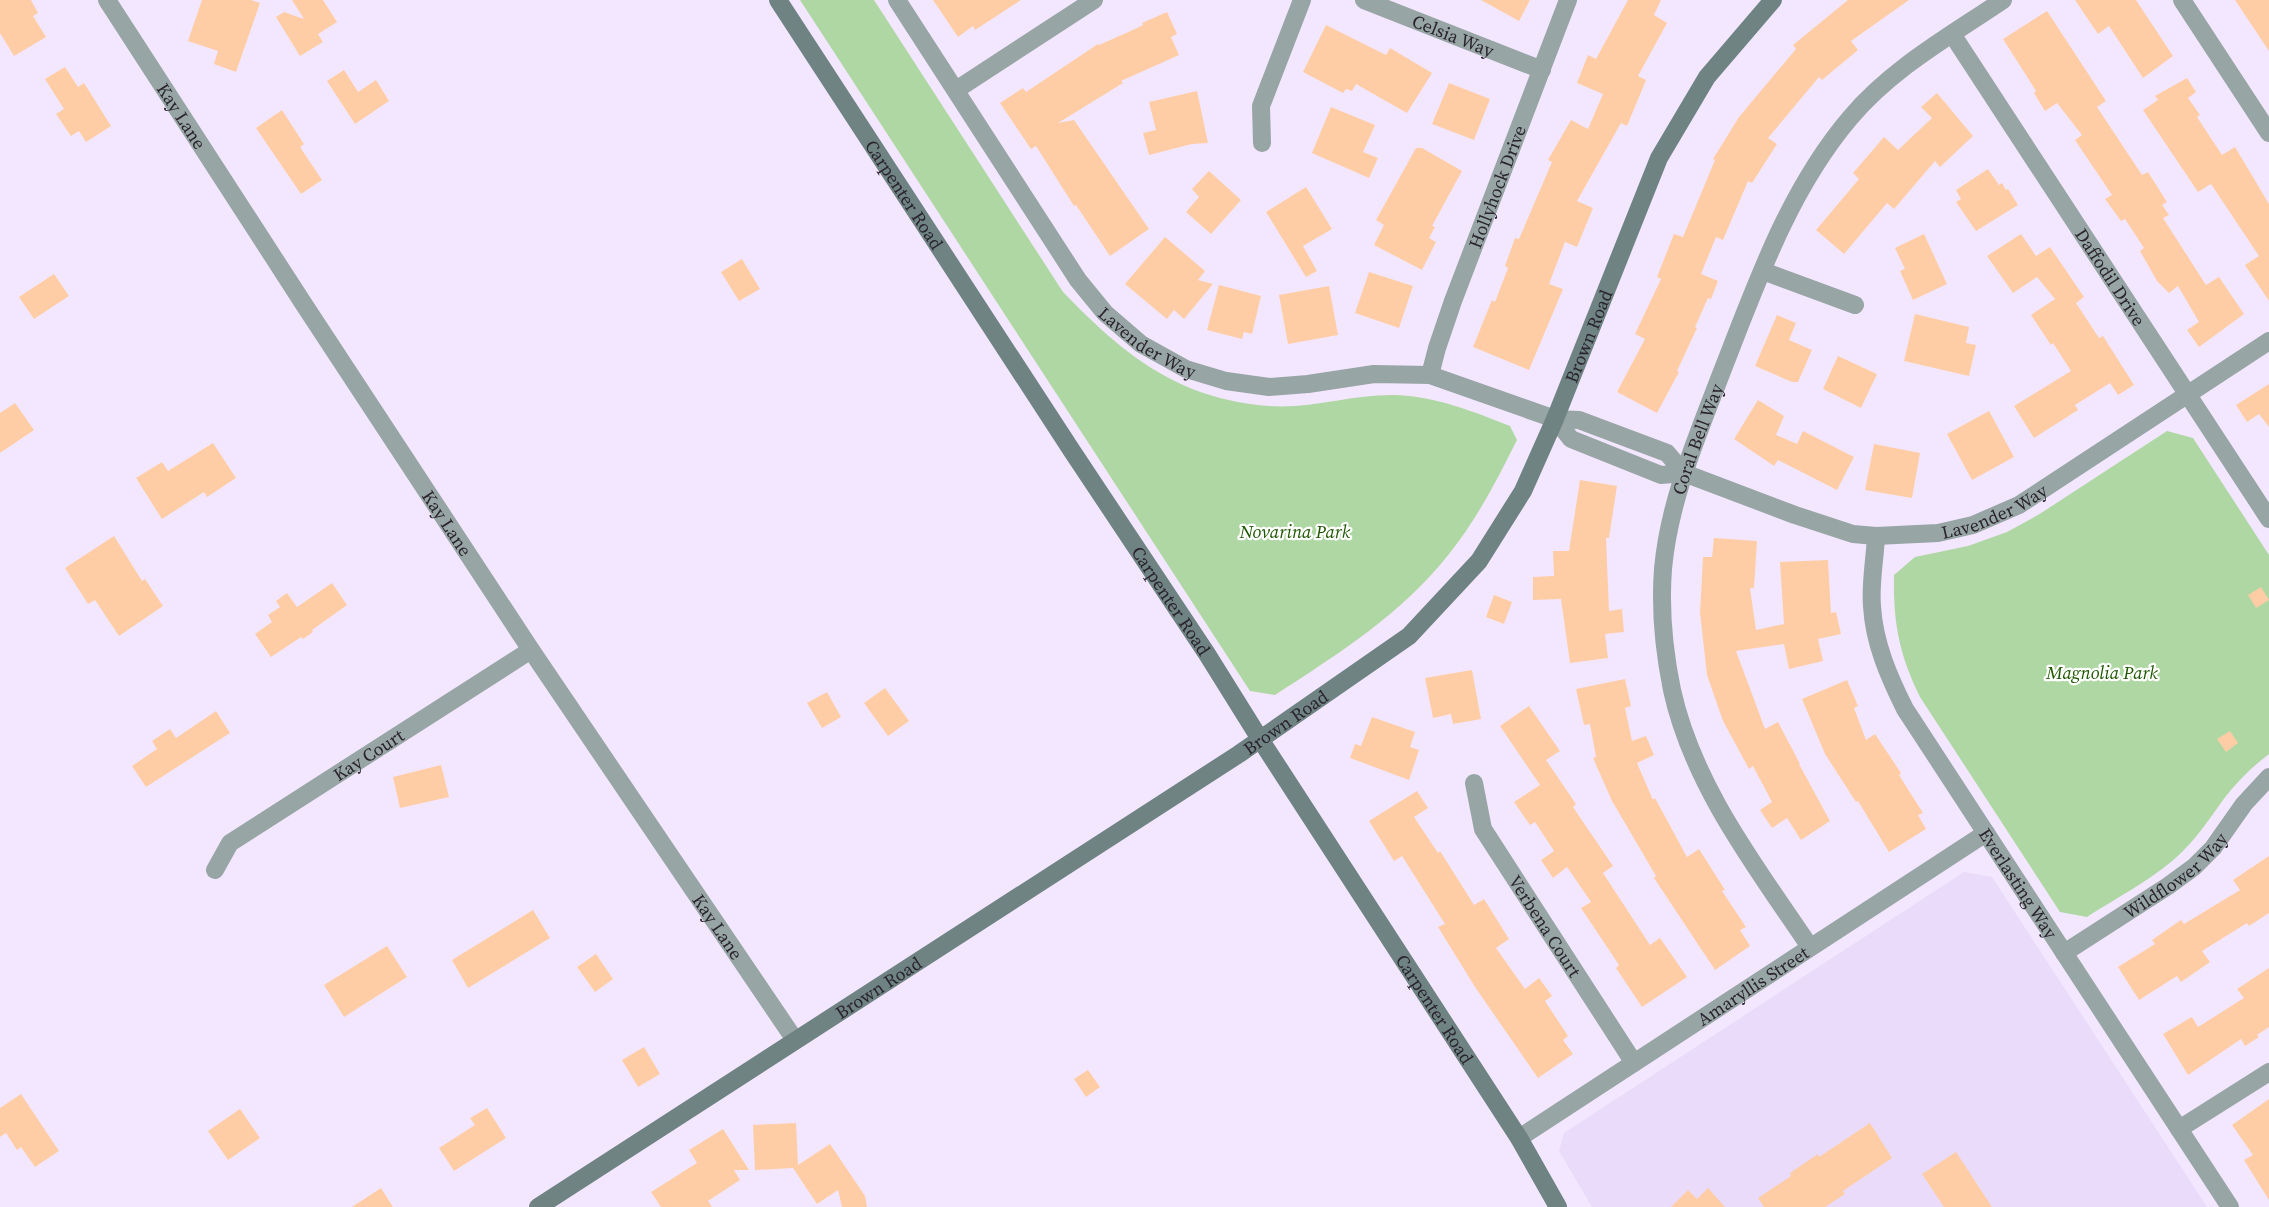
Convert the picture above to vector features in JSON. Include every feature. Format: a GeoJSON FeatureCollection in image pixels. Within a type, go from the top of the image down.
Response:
{"type":"FeatureCollection","features":[{"type":"Feature","properties":{"kind":"street","name":"Kay Lane"},"geometry":{"type":"LineString","coordinates":[[107,0],[304,306],[531,650],[795,1040]]}},
{"type":"Feature","properties":{"kind":"street","name":"Carpenter Road"},"geometry":{"type":"LineString","coordinates":[[778,0],[1059,433],[1207,654],[1519,1138],[1558,1207]]}},
{"type":"Feature","properties":{"kind":"street","name":"Lavender Way"},"geometry":{"type":"LineString","coordinates":[[897,0],[1078,280],[1105,313],[1141,344],[1186,369],[1226,381],[1269,387],[1308,384],[1374,374],[1430,375],[1555,419],[1579,420],[1667,453],[1684,473],[1795,515],[1853,534],[1876,536],[1938,533],[1973,525],[2019,505],[2269,341]]}},
{"type":"Feature","properties":{"kind":"street"},"geometry":{"type":"LineString","coordinates":[[956,90],[1094,0]]}},
{"type":"Feature","properties":{"kind":"street"},"geometry":{"type":"LineString","coordinates":[[1262,142],[1261,106],[1302,0]]}},
{"type":"Feature","properties":{"kind":"street","name":"Celsia Way"},"geometry":{"type":"LineString","coordinates":[[1364,0],[1542,70]]}},
{"type":"Feature","properties":{"kind":"street","name":"Hollyhock Drive"},"geometry":{"type":"LineString","coordinates":[[1430,375],[1453,301],[1568,0]]}},
{"type":"Feature","properties":{"kind":"street","name":"Brown Road"},"geometry":{"type":"LineString","coordinates":[[538,1207],[1230,761],[1409,636],[1479,561],[1523,491],[1555,419],[1659,158],[1707,77],[1773,0]]}},
{"type":"Feature","properties":{"kind":"street","name":"Coral Bell Way"},"geometry":{"type":"LineString","coordinates":[[1810,947],[1708,789],[1688,742],[1672,692],[1662,626],[1663,569],[1675,502],[1684,473],[1774,240],[1814,166],[1850,118],[1877,90],[1906,65],[2003,0]]}},
{"type":"Feature","properties":{"kind":"street"},"geometry":{"type":"LineString","coordinates":[[2182,0],[2269,133]]}},
{"type":"Feature","properties":{"kind":"street","name":"Daffodil Drive"},"geometry":{"type":"LineString","coordinates":[[1952,34],[2269,519]]}},
{"type":"Feature","properties":{"kind":"street"},"geometry":{"type":"LineString","coordinates":[[1763,271],[1855,305]]}},
{"type":"Feature","properties":{"kind":"street","name":"Everlasting Way"},"geometry":{"type":"LineString","coordinates":[[1876,536],[1872,606],[1880,648],[1889,676],[1905,709],[2230,1207]]}},
{"type":"Feature","properties":{"kind":"street","name":"Kay Court"},"geometry":{"type":"LineString","coordinates":[[215,870],[230,843],[531,650]]}},
{"type":"Feature","properties":{"kind":"street","name":"Wildflower Way"},"geometry":{"type":"LineString","coordinates":[[2064,953],[2194,867],[2213,848],[2244,804],[2269,777]]}},
{"type":"Feature","properties":{"kind":"street","name":"Verbena Court"},"geometry":{"type":"LineString","coordinates":[[1474,783],[1483,829],[1634,1063]]}},
{"type":"Feature","properties":{"kind":"street","name":"Amaryllis Street"},"geometry":{"type":"LineString","coordinates":[[1519,1138],[1986,833]]}},
{"type":"Feature","properties":{"kind":"street"},"geometry":{"type":"LineString","coordinates":[[2179,1129],[2269,1072]]}},
{"type":"Feature","properties":{"kind":"shaded area"},"geometry":{"type":"Polygon","coordinates":[[[1964,872],[1992,877],[2207,1207],[1592,1207],[1559,1151],[1564,1133],[1964,872]]]}},
{"type":"Feature","properties":{"kind":"green space","name":"Novarina Park"},"geometry":{"type":"Polygon","coordinates":[[[800,0],[874,0],[1063,292],[1108,335],[1155,370],[1207,394],[1237,402],[1285,406],[1380,395],[1411,396],[1454,406],[1510,426],[1517,440],[1502,470],[1469,527],[1431,576],[1368,632],[1275,695],[1250,691],[800,0]]]}},
{"type":"Feature","properties":{"kind":"green space","name":"Magnolia Park"},"geometry":{"type":"Polygon","coordinates":[[[2167,431],[2193,438],[2269,555],[2269,754],[2257,763],[2226,796],[2189,845],[2161,870],[2087,917],[2060,912],[1920,697],[1902,652],[1899,638],[1896,623],[1894,575],[1915,557],[1968,546],[2007,532],[2038,515],[2167,431]]]}},
{"type":"Feature","properties":{"kind":"building"},"geometry":{"type":"Polygon","coordinates":[[[0,0],[31,0],[38,13],[33,16],[46,37],[14,56],[0,33],[0,0]]]}},
{"type":"Feature","properties":{"kind":"building"},"geometry":{"type":"Polygon","coordinates":[[[202,0],[251,0],[260,3],[236,72],[214,64],[218,51],[188,41],[202,0]]]}},
{"type":"Feature","properties":{"kind":"building"},"geometry":{"type":"Polygon","coordinates":[[[292,0],[323,0],[337,22],[318,34],[323,42],[300,56],[276,17],[284,12],[304,19],[292,0]]]}},
{"type":"Feature","properties":{"kind":"building"},"geometry":{"type":"Polygon","coordinates":[[[933,0],[1021,0],[975,30],[973,26],[958,37],[933,0]]]}},
{"type":"Feature","properties":{"kind":"building"},"geometry":{"type":"Polygon","coordinates":[[[1481,0],[1530,0],[1519,21],[1481,0]]]}},
{"type":"Feature","properties":{"kind":"building"},"geometry":{"type":"Polygon","coordinates":[[[1628,0],[1661,0],[1654,15],[1667,23],[1638,76],[1646,80],[1627,126],[1621,123],[1577,201],[1593,208],[1577,247],[1565,242],[1549,284],[1563,289],[1529,370],[1473,347],[1492,300],[1495,302],[1508,268],[1505,266],[1515,238],[1519,239],[1552,162],[1548,160],[1571,120],[1588,129],[1603,94],[1577,83],[1588,55],[1596,59],[1628,0]]]}},
{"type":"Feature","properties":{"kind":"building"},"geometry":{"type":"Polygon","coordinates":[[[1848,0],[1909,0],[1851,41],[1858,50],[1822,80],[1819,77],[1768,138],[1777,144],[1752,183],[1748,181],[1723,240],[1716,237],[1701,274],[1718,281],[1695,327],[1697,328],[1677,371],[1679,372],[1657,413],[1617,392],[1645,339],[1635,334],[1661,279],[1657,277],[1674,234],[1683,237],[1715,160],[1713,159],[1739,117],[1796,49],[1793,45],[1848,0]]]}},
{"type":"Feature","properties":{"kind":"building"},"geometry":{"type":"Polygon","coordinates":[[[2075,0],[2136,0],[2173,56],[2143,78],[2109,26],[2098,34],[2075,0]]]}},
{"type":"Feature","properties":{"kind":"building"},"geometry":{"type":"Polygon","coordinates":[[[2235,0],[2269,0],[2269,51],[2235,0]]]}},
{"type":"Feature","properties":{"kind":"building"},"geometry":{"type":"Polygon","coordinates":[[[2047,11],[2106,101],[2097,107],[2142,175],[2148,172],[2167,202],[2162,205],[2169,215],[2163,218],[2206,285],[2219,277],[2244,314],[2199,347],[2187,330],[2199,322],[2178,286],[2169,293],[2157,281],[2140,251],[2144,248],[2125,219],[2121,221],[2105,199],[2112,195],[2075,140],[2082,135],[2057,103],[2045,111],[2034,93],[2036,91],[2003,39],[2047,11]]]}},
{"type":"Feature","properties":{"kind":"building"},"geometry":{"type":"Polygon","coordinates":[[[1167,12],[1177,34],[1171,37],[1179,55],[1121,81],[1123,83],[1058,123],[1074,120],[1149,229],[1110,256],[1076,205],[1074,206],[1036,146],[1031,149],[1000,103],[1023,88],[1026,92],[1098,44],[1135,29],[1143,25],[1142,23],[1167,12]]]}},
{"type":"Feature","properties":{"kind":"building"},"geometry":{"type":"Polygon","coordinates":[[[1326,25],[1386,55],[1390,48],[1432,73],[1407,113],[1356,84],[1352,91],[1346,89],[1343,93],[1303,72],[1326,25]]]}},
{"type":"Feature","properties":{"kind":"building"},"geometry":{"type":"Polygon","coordinates":[[[65,67],[78,87],[84,83],[111,126],[86,142],[79,131],[71,136],[56,114],[64,109],[45,79],[65,67]]]}},
{"type":"Feature","properties":{"kind":"building"},"geometry":{"type":"Polygon","coordinates":[[[344,70],[358,92],[376,80],[389,101],[355,124],[327,81],[344,70]]]}},
{"type":"Feature","properties":{"kind":"building"},"geometry":{"type":"Polygon","coordinates":[[[2187,78],[2196,92],[2188,98],[2200,115],[2197,117],[2222,155],[2235,147],[2269,204],[2269,301],[2245,265],[2259,256],[2211,184],[2198,192],[2143,110],[2158,100],[2155,96],[2187,78]]]}},
{"type":"Feature","properties":{"kind":"building"},"geometry":{"type":"Polygon","coordinates":[[[1449,83],[1490,99],[1474,140],[1432,124],[1449,83]]]}},
{"type":"Feature","properties":{"kind":"building"},"geometry":{"type":"Polygon","coordinates":[[[1197,91],[1208,143],[1192,144],[1149,155],[1143,133],[1156,130],[1149,102],[1197,91]]]}},
{"type":"Feature","properties":{"kind":"building"},"geometry":{"type":"Polygon","coordinates":[[[1937,93],[1973,136],[1940,167],[1935,161],[1894,209],[1887,203],[1844,254],[1816,230],[1859,179],[1853,173],[1884,137],[1898,150],[1932,118],[1921,107],[1937,93]]]}},
{"type":"Feature","properties":{"kind":"building"},"geometry":{"type":"Polygon","coordinates":[[[1331,107],[1375,125],[1363,152],[1378,158],[1369,178],[1312,153],[1331,107]]]}},
{"type":"Feature","properties":{"kind":"building"},"geometry":{"type":"Polygon","coordinates":[[[282,110],[304,144],[300,147],[322,180],[301,194],[256,128],[282,110]]]}},
{"type":"Feature","properties":{"kind":"building"},"geometry":{"type":"Polygon","coordinates":[[[1416,148],[1422,148],[1462,171],[1432,226],[1435,227],[1429,238],[1436,242],[1422,270],[1374,245],[1384,225],[1376,220],[1416,148]]]}},
{"type":"Feature","properties":{"kind":"building"},"geometry":{"type":"Polygon","coordinates":[[[1988,169],[1999,185],[2002,183],[2006,190],[2008,189],[2018,205],[1976,231],[1956,202],[1961,199],[1956,190],[1988,169]]]}},
{"type":"Feature","properties":{"kind":"building"},"geometry":{"type":"Polygon","coordinates":[[[1209,171],[1241,200],[1211,234],[1186,212],[1199,197],[1192,189],[1209,171]]]}},
{"type":"Feature","properties":{"kind":"building"},"geometry":{"type":"Polygon","coordinates":[[[1306,187],[1332,229],[1303,246],[1317,271],[1306,277],[1266,212],[1306,187]]]}},
{"type":"Feature","properties":{"kind":"building"},"geometry":{"type":"Polygon","coordinates":[[[1924,234],[1947,284],[1913,300],[1900,271],[1905,269],[1895,248],[1924,234]]]}},
{"type":"Feature","properties":{"kind":"building"},"geometry":{"type":"Polygon","coordinates":[[[2021,234],[2036,256],[2050,247],[2084,297],[2076,303],[2099,338],[2103,336],[2134,385],[2118,395],[2110,383],[2075,405],[2078,410],[2034,438],[2014,406],[2071,371],[2031,315],[2055,299],[2037,277],[2013,293],[1987,256],[2021,234]]]}},
{"type":"Feature","properties":{"kind":"building"},"geometry":{"type":"Polygon","coordinates":[[[1165,237],[1205,271],[1198,280],[1213,284],[1184,319],[1174,310],[1167,319],[1125,284],[1165,237]]]}},
{"type":"Feature","properties":{"kind":"building"},"geometry":{"type":"Polygon","coordinates":[[[742,259],[760,289],[739,301],[721,272],[742,259]]]}},
{"type":"Feature","properties":{"kind":"building"},"geometry":{"type":"Polygon","coordinates":[[[1369,272],[1413,286],[1399,328],[1355,313],[1369,272]]]}},
{"type":"Feature","properties":{"kind":"building"},"geometry":{"type":"Polygon","coordinates":[[[54,274],[69,296],[34,319],[19,297],[54,274]]]}},
{"type":"Feature","properties":{"kind":"building"},"geometry":{"type":"Polygon","coordinates":[[[1219,285],[1261,296],[1252,334],[1244,332],[1242,339],[1207,330],[1219,285]]]}},
{"type":"Feature","properties":{"kind":"building"},"geometry":{"type":"Polygon","coordinates":[[[1329,286],[1338,335],[1288,344],[1279,295],[1329,286]]]}},
{"type":"Feature","properties":{"kind":"building"},"geometry":{"type":"Polygon","coordinates":[[[1915,314],[1969,327],[1966,343],[1976,345],[1969,376],[1904,361],[1915,314]]]}},
{"type":"Feature","properties":{"kind":"building"},"geometry":{"type":"Polygon","coordinates":[[[1777,315],[1796,323],[1789,340],[1812,350],[1798,382],[1792,382],[1755,366],[1777,315]]]}},
{"type":"Feature","properties":{"kind":"building"},"geometry":{"type":"Polygon","coordinates":[[[1838,356],[1877,374],[1861,408],[1823,389],[1838,356]]]}},
{"type":"Feature","properties":{"kind":"building"},"geometry":{"type":"Polygon","coordinates":[[[2269,384],[2269,427],[2259,414],[2247,422],[2236,405],[2269,384]]]}},
{"type":"Feature","properties":{"kind":"building"},"geometry":{"type":"Polygon","coordinates":[[[1758,400],[1784,416],[1776,435],[1797,444],[1803,431],[1854,457],[1837,490],[1778,460],[1774,466],[1734,439],[1758,400]]]}},
{"type":"Feature","properties":{"kind":"building"},"geometry":{"type":"Polygon","coordinates":[[[15,403],[34,430],[0,453],[0,413],[15,403]]]}},
{"type":"Feature","properties":{"kind":"building"},"geometry":{"type":"Polygon","coordinates":[[[1989,411],[2014,457],[1972,480],[1947,434],[1989,411]]]}},
{"type":"Feature","properties":{"kind":"building"},"geometry":{"type":"Polygon","coordinates":[[[213,443],[236,478],[207,497],[204,492],[162,519],[136,478],[162,462],[168,471],[213,443]]]}},
{"type":"Feature","properties":{"kind":"building"},"geometry":{"type":"Polygon","coordinates":[[[1874,444],[1920,453],[1912,498],[1865,490],[1874,444]]]}},
{"type":"Feature","properties":{"kind":"building"},"geometry":{"type":"Polygon","coordinates":[[[1580,480],[1617,486],[1609,538],[1606,538],[1609,611],[1622,609],[1624,632],[1605,634],[1608,658],[1570,663],[1561,599],[1533,600],[1533,577],[1554,576],[1553,551],[1569,551],[1580,480]]]}},
{"type":"Feature","properties":{"kind":"building"},"geometry":{"type":"Polygon","coordinates":[[[114,536],[142,581],[145,579],[163,606],[119,636],[95,600],[88,604],[65,568],[114,536]]]}},
{"type":"Feature","properties":{"kind":"building"},"geometry":{"type":"Polygon","coordinates":[[[1714,538],[1757,541],[1754,588],[1750,588],[1756,630],[1784,624],[1780,562],[1828,560],[1831,613],[1836,612],[1841,634],[1818,639],[1823,661],[1789,669],[1784,644],[1736,651],[1765,729],[1778,722],[1830,821],[1801,840],[1787,818],[1772,828],[1760,810],[1772,802],[1753,766],[1749,769],[1723,721],[1707,675],[1700,613],[1703,557],[1712,557],[1714,538]]]}},
{"type":"Feature","properties":{"kind":"building"},"geometry":{"type":"Polygon","coordinates":[[[332,583],[347,605],[303,639],[301,637],[271,657],[255,634],[272,622],[268,615],[280,607],[276,601],[287,593],[297,607],[332,583]]]}},
{"type":"Feature","properties":{"kind":"building"},"geometry":{"type":"Polygon","coordinates":[[[2261,587],[2269,600],[2256,608],[2248,595],[2261,587]]]}},
{"type":"Feature","properties":{"kind":"building"},"geometry":{"type":"Polygon","coordinates":[[[1494,595],[1512,602],[1504,624],[1486,617],[1494,595]]]}},
{"type":"Feature","properties":{"kind":"building"},"geometry":{"type":"Polygon","coordinates":[[[1472,670],[1481,719],[1453,724],[1451,714],[1433,718],[1425,678],[1472,670]]]}},
{"type":"Feature","properties":{"kind":"building"},"geometry":{"type":"Polygon","coordinates":[[[1625,679],[1631,706],[1625,708],[1632,741],[1646,736],[1654,755],[1637,763],[1653,800],[1655,798],[1687,857],[1699,849],[1725,890],[1722,891],[1746,927],[1740,930],[1750,946],[1715,970],[1654,878],[1656,876],[1612,801],[1593,758],[1596,757],[1590,724],[1584,725],[1576,689],[1625,679]]]}},
{"type":"Feature","properties":{"kind":"building"},"geometry":{"type":"Polygon","coordinates":[[[1847,680],[1858,706],[1854,708],[1866,740],[1875,734],[1901,773],[1899,775],[1923,813],[1918,815],[1926,829],[1889,852],[1858,801],[1856,802],[1825,754],[1802,699],[1847,680]]]}},
{"type":"Feature","properties":{"kind":"building"},"geometry":{"type":"Polygon","coordinates":[[[885,688],[909,721],[888,736],[864,703],[885,688]]]}},
{"type":"Feature","properties":{"kind":"building"},"geometry":{"type":"Polygon","coordinates":[[[827,692],[841,717],[822,728],[807,703],[827,692]]]}},
{"type":"Feature","properties":{"kind":"building"},"geometry":{"type":"Polygon","coordinates":[[[1529,706],[1560,751],[1546,760],[1576,804],[1573,807],[1613,866],[1603,873],[1650,945],[1660,938],[1687,977],[1642,1007],[1616,968],[1619,965],[1581,908],[1591,902],[1567,867],[1553,878],[1541,860],[1554,851],[1535,822],[1530,825],[1514,802],[1540,785],[1500,726],[1529,706]]]}},
{"type":"Feature","properties":{"kind":"building"},"geometry":{"type":"Polygon","coordinates":[[[216,711],[230,733],[146,787],[132,766],[157,749],[152,741],[170,729],[176,738],[216,711]]]}},
{"type":"Feature","properties":{"kind":"building"},"geometry":{"type":"Polygon","coordinates":[[[1372,717],[1415,732],[1410,747],[1419,750],[1409,780],[1350,758],[1355,744],[1361,746],[1372,717]]]}},
{"type":"Feature","properties":{"kind":"building"},"geometry":{"type":"Polygon","coordinates":[[[2230,731],[2238,743],[2226,752],[2217,739],[2230,731]]]}},
{"type":"Feature","properties":{"kind":"building"},"geometry":{"type":"Polygon","coordinates":[[[441,765],[449,797],[400,808],[393,777],[441,765]]]}},
{"type":"Feature","properties":{"kind":"building"},"geometry":{"type":"Polygon","coordinates":[[[1417,791],[1428,808],[1414,817],[1438,853],[1440,851],[1474,905],[1484,899],[1509,939],[1496,948],[1525,989],[1539,978],[1552,996],[1545,1001],[1568,1036],[1563,1040],[1573,1054],[1538,1078],[1475,987],[1438,927],[1445,924],[1402,856],[1394,861],[1369,821],[1417,791]]]}},
{"type":"Feature","properties":{"kind":"building"},"geometry":{"type":"Polygon","coordinates":[[[2269,856],[2269,913],[2249,926],[2247,923],[2202,951],[2210,962],[2181,982],[2177,976],[2139,1000],[2118,967],[2155,944],[2152,940],[2181,920],[2184,924],[2240,890],[2233,880],[2269,856]]]}},
{"type":"Feature","properties":{"kind":"building"},"geometry":{"type":"Polygon","coordinates":[[[533,910],[550,938],[468,988],[452,960],[533,910]]]}},
{"type":"Feature","properties":{"kind":"building"},"geometry":{"type":"Polygon","coordinates":[[[387,946],[407,977],[344,1017],[324,985],[387,946]]]}},
{"type":"Feature","properties":{"kind":"building"},"geometry":{"type":"Polygon","coordinates":[[[596,954],[613,979],[595,992],[577,967],[596,954]]]}},
{"type":"Feature","properties":{"kind":"building"},"geometry":{"type":"Polygon","coordinates":[[[2269,968],[2269,1027],[2245,1046],[2241,1039],[2188,1075],[2163,1034],[2192,1017],[2198,1027],[2244,998],[2237,989],[2269,968]]]}},
{"type":"Feature","properties":{"kind":"building"},"geometry":{"type":"Polygon","coordinates":[[[644,1047],[660,1074],[638,1087],[622,1060],[644,1047]]]}},
{"type":"Feature","properties":{"kind":"building"},"geometry":{"type":"Polygon","coordinates":[[[1088,1070],[1100,1087],[1086,1097],[1074,1079],[1088,1070]]]}},
{"type":"Feature","properties":{"kind":"building"},"geometry":{"type":"Polygon","coordinates":[[[21,1094],[59,1151],[35,1167],[21,1147],[17,1150],[6,1133],[0,1137],[0,1108],[21,1094]]]}},
{"type":"Feature","properties":{"kind":"building"},"geometry":{"type":"Polygon","coordinates":[[[2269,1099],[2269,1200],[2244,1160],[2253,1155],[2232,1125],[2269,1099]]]}},
{"type":"Feature","properties":{"kind":"building"},"geometry":{"type":"Polygon","coordinates":[[[487,1108],[506,1138],[454,1171],[439,1148],[475,1125],[470,1118],[487,1108]]]}},
{"type":"Feature","properties":{"kind":"building"},"geometry":{"type":"Polygon","coordinates":[[[240,1109],[260,1138],[228,1160],[208,1131],[240,1109]]]}},
{"type":"Feature","properties":{"kind":"building"},"geometry":{"type":"Polygon","coordinates":[[[796,1123],[798,1165],[830,1144],[865,1196],[867,1207],[842,1207],[838,1190],[817,1204],[793,1168],[755,1170],[753,1125],[796,1123]]]}},
{"type":"Feature","properties":{"kind":"building"},"geometry":{"type":"Polygon","coordinates":[[[1870,1123],[1892,1158],[1843,1191],[1845,1194],[1825,1207],[1764,1207],[1758,1198],[1818,1154],[1819,1157],[1870,1123]]]}},
{"type":"Feature","properties":{"kind":"building"},"geometry":{"type":"Polygon","coordinates":[[[723,1129],[749,1170],[734,1170],[740,1180],[708,1201],[712,1207],[661,1207],[651,1192],[697,1163],[689,1150],[723,1129]]]}},
{"type":"Feature","properties":{"kind":"building"},"geometry":{"type":"Polygon","coordinates":[[[1956,1152],[1992,1207],[1944,1207],[1922,1174],[1956,1152]]]}},
{"type":"Feature","properties":{"kind":"building"},"geometry":{"type":"Polygon","coordinates":[[[381,1188],[393,1207],[352,1207],[381,1188]]]}},
{"type":"Feature","properties":{"kind":"building"},"geometry":{"type":"Polygon","coordinates":[[[1708,1188],[1725,1207],[1671,1207],[1688,1190],[1697,1199],[1708,1188]]]}}]}
